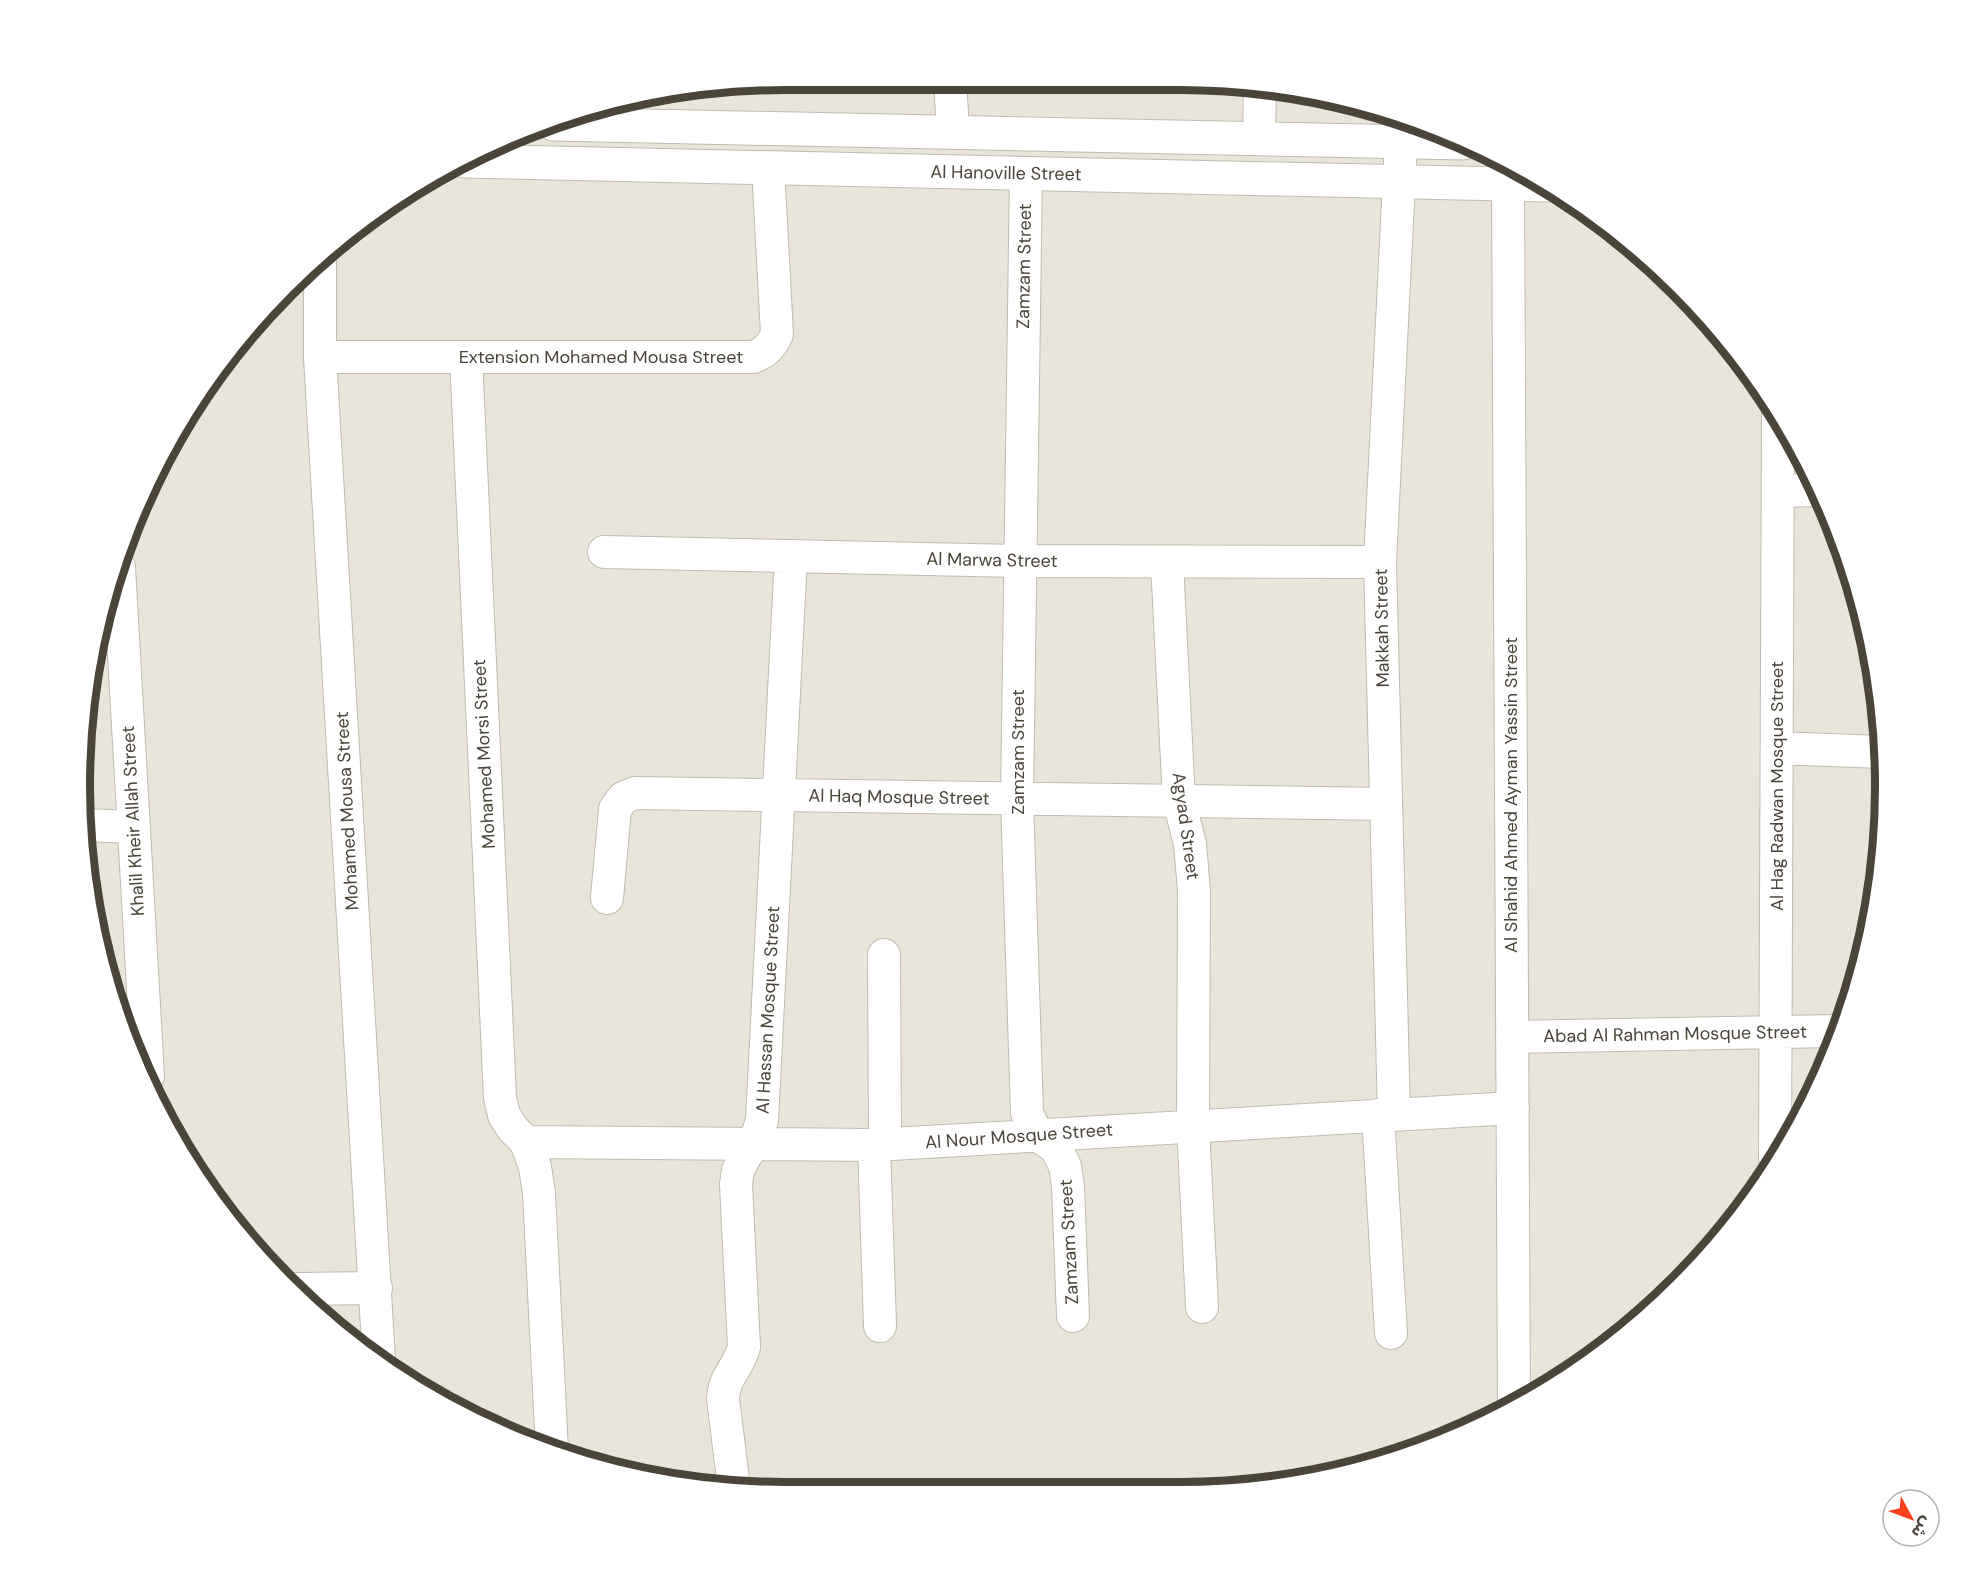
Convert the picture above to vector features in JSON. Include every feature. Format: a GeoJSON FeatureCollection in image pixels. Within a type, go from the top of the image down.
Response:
{"type":"FeatureCollection","features":[{"type":"Feature","properties":{"kind":"street"},"geometry":{"type":"LineString","coordinates":[[951,90],[953,132]]}},
{"type":"Feature","properties":{"kind":"street"},"geometry":{"type":"LineString","coordinates":[[1258,139],[1260,95]]}},
{"type":"Feature","properties":{"kind":"street"},"geometry":{"type":"LineString","coordinates":[[571,124],[1444,143]]}},
{"type":"Feature","properties":{"kind":"street","name":"Makkah Street"},"geometry":{"type":"LineString","coordinates":[[1391,1333],[1386,1115],[1386,804],[1380,562],[1401,142]]}},
{"type":"Feature","properties":{"kind":"street","name":"Al Hanoville Street"},"geometry":{"type":"LineString","coordinates":[[479,161],[1530,185]]}},
{"type":"Feature","properties":{"kind":"street","name":"Extension Mohamed Mousa Street"},"geometry":{"type":"LineString","coordinates":[[320,357],[753,357],[761,354],[774,342],[777,334],[768,168]]}},
{"type":"Feature","properties":{"kind":"street","name":"Zamzam Street"},"geometry":{"type":"LineString","coordinates":[[1026,173],[1017,799],[1027,1113],[1037,1135],[1056,1148],[1065,1166],[1068,1186],[1073,1316]]}},
{"type":"Feature","properties":{"kind":"street","name":"Al Shahid Ahmed Ayman Yassin Street"},"geometry":{"type":"LineString","coordinates":[[1508,184],[1514,1396]]}},
{"type":"Feature","properties":{"kind":"street","name":"Mohamed Mousa Street"},"geometry":{"type":"LineString","coordinates":[[320,270],[320,357],[379,1350]]}},
{"type":"Feature","properties":{"kind":"street","name":"Mohamed Morsi Street"},"geometry":{"type":"LineString","coordinates":[[466,357],[500,1098],[504,1114],[513,1130],[526,1142]]}},
{"type":"Feature","properties":{"kind":"street","name":"Al Hag Radwan Mosque Street"},"geometry":{"type":"LineString","coordinates":[[1775,1145],[1778,432]]}},
{"type":"Feature","properties":{"kind":"street"},"geometry":{"type":"LineString","coordinates":[[1778,491],[1809,490]]}},
{"type":"Feature","properties":{"kind":"street","name":"Al Marwa Street"},"geometry":{"type":"LineString","coordinates":[[604,552],[1020,561],[1380,562]]}},
{"type":"Feature","properties":{"kind":"street","name":"Al Hassan Mosque Street"},"geometry":{"type":"LineString","coordinates":[[733,1480],[723,1387],[728,1376],[736,1367],[744,1347],[736,1184],[738,1170],[755,1144],[762,1120],[791,556]]}},
{"type":"Feature","properties":{"kind":"street","name":"Agyad Street"},"geometry":{"type":"LineString","coordinates":[[1167,562],[1179,801],[1190,844],[1194,891],[1193,1126],[1202,1307]]}},
{"type":"Feature","properties":{"kind":"street","name":"Khalil Kheir Allah Street"},"geometry":{"type":"LineString","coordinates":[[114,607],[134,827],[144,1054]]}},
{"type":"Feature","properties":{"kind":"street"},"geometry":{"type":"LineString","coordinates":[[1777,748],[1874,752]]}},
{"type":"Feature","properties":{"kind":"street","name":"Al Haq Mosque Street"},"geometry":{"type":"LineString","coordinates":[[607,898],[615,809],[623,798],[635,793],[1386,804]]}},
{"type":"Feature","properties":{"kind":"street"},"geometry":{"type":"LineString","coordinates":[[91,825],[134,827]]}},
{"type":"Feature","properties":{"kind":"street"},"geometry":{"type":"LineString","coordinates":[[880,1326],[880,1145],[884,955]]}},
{"type":"Feature","properties":{"kind":"street","name":"Abad Al Rahman Mosque Street"},"geometry":{"type":"LineString","coordinates":[[1512,1037],[1830,1031]]}},
{"type":"Feature","properties":{"kind":"street","name":"Al Nour Mosque Street"},"geometry":{"type":"LineString","coordinates":[[526,1142],[880,1145],[1513,1108]]}},
{"type":"Feature","properties":{"kind":"street"},"geometry":{"type":"LineString","coordinates":[[526,1142],[535,1167],[539,1193],[552,1441]]}},
{"type":"Feature","properties":{"kind":"street"},"geometry":{"type":"LineString","coordinates":[[306,1289],[376,1288]]}},
{"type":"Feature","properties":{"kind":"shaded area"},"geometry":{"type":"Polygon","coordinates":[[[740,91],[1225,91],[1315,103],[1403,127],[1445,143],[1527,183],[1566,207],[1603,234],[1671,294],[1702,327],[1758,399],[1782,438],[1822,520],[1838,562],[1862,650],[1874,740],[1875,786],[1874,832],[1862,922],[1838,1010],[1822,1052],[1782,1134],[1758,1173],[1702,1245],[1671,1278],[1603,1338],[1566,1365],[1487,1410],[1403,1445],[1315,1469],[1270,1476],[1225,1481],[1179,1482],[786,1482],[740,1481],[695,1476],[650,1469],[562,1445],[478,1410],[399,1365],[327,1309],[294,1278],[234,1210],[207,1173],[162,1094],[127,1010],[103,922],[91,832],[91,740],[103,650],[127,562],[162,478],[207,399],[263,327],[327,263],[399,207],[478,162],[562,127],[650,103],[740,91]]]}}]}
